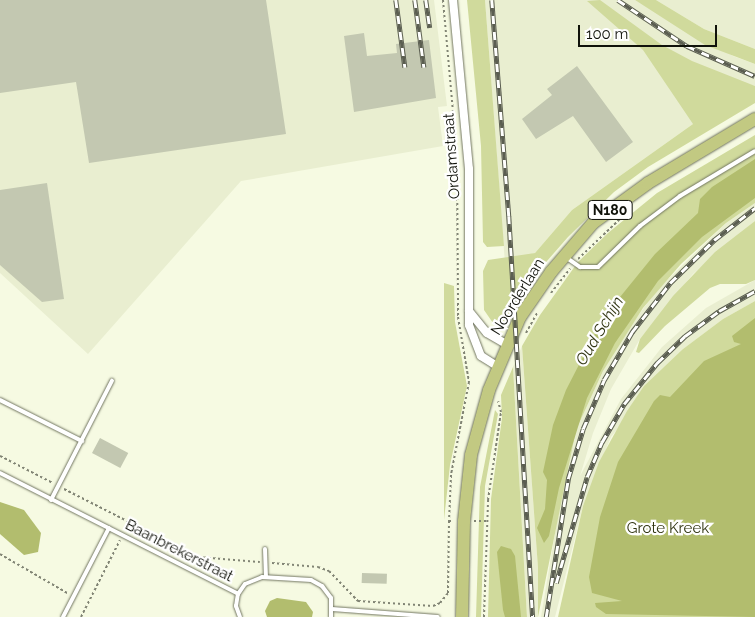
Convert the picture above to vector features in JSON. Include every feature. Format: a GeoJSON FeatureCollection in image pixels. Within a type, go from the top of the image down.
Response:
{"type":"FeatureCollection","features":[{"type":"Feature","properties":{"kind":"main road","name":"Noorderlaan"},"geometry":{"type":"LineString","coordinates":[[462,617],[464,521],[476,433],[497,366],[506,344],[530,301],[569,260],[593,223],[648,183],[755,119]]}},
{"type":"Feature","properties":{"kind":"street","name":"Ordamstraat"},"geometry":{"type":"LineString","coordinates":[[453,0],[470,186],[469,325],[481,356],[497,366]]}},
{"type":"Feature","properties":{"kind":"street"},"geometry":{"type":"LineString","coordinates":[[469,311],[487,333],[506,344]]}},
{"type":"Feature","properties":{"kind":"lane"},"geometry":{"type":"LineString","coordinates":[[569,260],[587,268],[607,262],[640,226],[680,196],[755,151]]}},
{"type":"Feature","properties":{"kind":"lane"},"geometry":{"type":"LineString","coordinates":[[51,500],[112,381]]}},
{"type":"Feature","properties":{"kind":"lane"},"geometry":{"type":"LineString","coordinates":[[0,400],[82,441]]}},
{"type":"Feature","properties":{"kind":"lane","name":"Baanbrekerstraat"},"geometry":{"type":"LineString","coordinates":[[0,473],[238,594]]}},
{"type":"Feature","properties":{"kind":"lane","name":"Baanbrekerstraat"},"geometry":{"type":"LineString","coordinates":[[64,617],[109,528]]}},
{"type":"Feature","properties":{"kind":"lane"},"geometry":{"type":"LineString","coordinates":[[265,549],[267,562],[266,577]]}},
{"type":"Feature","properties":{"kind":"lane","name":"Baanbrekerstraat"},"geometry":{"type":"LineString","coordinates":[[240,617],[236,606],[238,594],[245,584],[266,577],[311,580],[322,586],[331,598],[332,609]]}},
{"type":"Feature","properties":{"kind":"lane"},"geometry":{"type":"LineString","coordinates":[[331,617],[332,609],[438,617]]}},
{"type":"Feature","properties":{"kind":"path"},"geometry":{"type":"LineString","coordinates":[[80,617],[129,522],[198,557],[318,567],[329,571],[358,601],[433,606],[440,603],[448,593],[451,475],[469,382],[458,317],[457,158],[443,0]]}},
{"type":"Feature","properties":{"kind":"path"},"geometry":{"type":"LineString","coordinates":[[548,297],[569,260],[624,215]]}},
{"type":"Feature","properties":{"kind":"path"},"geometry":{"type":"LineString","coordinates":[[523,338],[538,311]]}},
{"type":"Feature","properties":{"kind":"path"},"geometry":{"type":"LineString","coordinates":[[484,617],[487,521],[501,412],[498,397]]}},
{"type":"Feature","properties":{"kind":"path"},"geometry":{"type":"LineString","coordinates":[[449,521],[487,521]]}},
{"type":"Feature","properties":{"kind":"path"},"geometry":{"type":"LineString","coordinates":[[0,554],[74,597]]}},
{"type":"Feature","properties":{"kind":"shaded area"},"geometry":{"type":"Polygon","coordinates":[[[0,0],[434,0],[447,106],[438,107],[443,146],[241,181],[88,354],[0,273],[0,0]]]}},
{"type":"Feature","properties":{"kind":"shaded area"},"geometry":{"type":"Polygon","coordinates":[[[485,0],[635,0],[733,56],[755,64],[755,86],[751,85],[693,124],[572,210],[535,253],[521,257],[508,303],[485,0]]]}},
{"type":"Feature","properties":{"kind":"shaded area"},"geometry":{"type":"Polygon","coordinates":[[[656,0],[755,0],[755,49],[704,29],[656,0]]]}},
{"type":"Feature","properties":{"kind":"shaded area"},"geometry":{"type":"Polygon","coordinates":[[[755,203],[755,221],[693,274],[640,339],[611,389],[593,433],[580,476],[621,399],[662,347],[706,308],[755,280],[755,301],[723,319],[683,349],[611,437],[583,506],[555,617],[541,617],[564,479],[576,430],[603,371],[622,337],[658,289],[726,223],[755,203]]]}},
{"type":"Feature","properties":{"kind":"shaded area"},"geometry":{"type":"Polygon","coordinates":[[[522,346],[538,568],[538,617],[527,617],[513,367],[522,346]]]}},
{"type":"Feature","properties":{"kind":"green space"},"geometry":{"type":"Polygon","coordinates":[[[467,0],[485,0],[504,246],[487,247],[483,242],[481,146],[467,0]]]}},
{"type":"Feature","properties":{"kind":"green space"},"geometry":{"type":"Polygon","coordinates":[[[600,0],[662,45],[692,61],[755,86],[755,103],[648,167],[614,192],[568,237],[540,269],[506,321],[500,325],[493,323],[484,310],[483,271],[488,260],[535,253],[572,210],[693,124],[643,50],[587,1],[600,0]]]}},
{"type":"Feature","properties":{"kind":"green space"},"geometry":{"type":"Polygon","coordinates":[[[635,0],[656,0],[704,29],[755,49],[755,64],[705,45],[635,0]]]}},
{"type":"Feature","properties":{"kind":"green space"},"geometry":{"type":"Polygon","coordinates":[[[755,135],[755,203],[726,223],[681,264],[643,308],[603,371],[576,430],[538,617],[538,568],[522,346],[540,315],[578,262],[608,233],[657,193],[755,135]]]}},
{"type":"Feature","properties":{"kind":"green space"},"geometry":{"type":"Polygon","coordinates":[[[755,221],[755,280],[746,284],[720,284],[710,288],[665,326],[639,353],[636,352],[640,339],[673,296],[715,252],[755,221]]]}},
{"type":"Feature","properties":{"kind":"green space"},"geometry":{"type":"Polygon","coordinates":[[[444,283],[454,286],[455,322],[467,386],[450,465],[444,520],[444,283]]]}},
{"type":"Feature","properties":{"kind":"green space","name":"Grote Kreek"},"geometry":{"type":"Polygon","coordinates":[[[755,301],[755,617],[558,617],[583,506],[599,462],[627,411],[644,386],[683,349],[723,319],[755,301]]]}},
{"type":"Feature","properties":{"kind":"green space"},"geometry":{"type":"Polygon","coordinates":[[[513,367],[527,617],[488,617],[491,499],[502,418],[501,395],[513,367]]]}},
{"type":"Feature","properties":{"kind":"green space"},"geometry":{"type":"Polygon","coordinates":[[[495,410],[498,414],[485,486],[481,617],[476,617],[480,487],[495,410]]]}},
{"type":"Feature","properties":{"kind":"water","name":"Oud Schijn"},"geometry":{"type":"Polygon","coordinates":[[[755,159],[755,198],[702,237],[658,281],[615,343],[587,398],[559,488],[549,536],[544,543],[537,528],[545,509],[547,480],[543,472],[553,425],[566,390],[603,318],[655,254],[698,213],[700,199],[712,187],[755,159]]]}},
{"type":"Feature","properties":{"kind":"water","name":"Grote Kreek"},"geometry":{"type":"Polygon","coordinates":[[[755,318],[755,617],[606,614],[596,607],[595,603],[622,601],[592,593],[589,577],[600,517],[618,462],[654,401],[660,395],[670,397],[704,361],[741,344],[734,342],[732,336],[755,318]]]}},
{"type":"Feature","properties":{"kind":"water"},"geometry":{"type":"Polygon","coordinates":[[[0,502],[24,510],[41,533],[38,552],[24,555],[0,534],[0,502]]]}},
{"type":"Feature","properties":{"kind":"water"},"geometry":{"type":"Polygon","coordinates":[[[501,546],[511,549],[515,556],[521,617],[505,617],[503,610],[497,552],[501,546]]]}},
{"type":"Feature","properties":{"kind":"water"},"geometry":{"type":"Polygon","coordinates":[[[277,598],[306,602],[313,612],[312,617],[267,617],[265,611],[270,601],[277,598]]]}},
{"type":"Feature","properties":{"kind":"building"},"geometry":{"type":"Polygon","coordinates":[[[0,0],[266,0],[286,134],[89,163],[76,82],[0,93],[0,0]]]}},
{"type":"Feature","properties":{"kind":"building"},"geometry":{"type":"Polygon","coordinates":[[[364,33],[367,56],[397,53],[396,44],[429,40],[436,98],[354,112],[344,36],[364,33]]]}},
{"type":"Feature","properties":{"kind":"building"},"geometry":{"type":"Polygon","coordinates":[[[577,66],[633,142],[606,162],[573,116],[536,139],[522,119],[552,95],[547,89],[577,66]]]}},
{"type":"Feature","properties":{"kind":"building"},"geometry":{"type":"Polygon","coordinates":[[[47,183],[64,299],[42,302],[0,265],[0,190],[47,183]]]}},
{"type":"Feature","properties":{"kind":"building"},"geometry":{"type":"Polygon","coordinates":[[[100,438],[128,453],[120,468],[92,453],[100,438]]]}},
{"type":"Feature","properties":{"kind":"building"},"geometry":{"type":"Polygon","coordinates":[[[362,573],[387,574],[387,584],[362,583],[362,573]]]}},
{"type":"Feature","properties":{"kind":"railway"},"geometry":{"type":"LineString","coordinates":[[396,0],[405,67]]}},
{"type":"Feature","properties":{"kind":"railway"},"geometry":{"type":"LineString","coordinates":[[415,0],[424,67]]}},
{"type":"Feature","properties":{"kind":"railway"},"geometry":{"type":"LineString","coordinates":[[426,0],[430,28]]}},
{"type":"Feature","properties":{"kind":"railway"},"geometry":{"type":"LineString","coordinates":[[492,0],[509,216],[533,617]]}},
{"type":"Feature","properties":{"kind":"railway"},"geometry":{"type":"LineString","coordinates":[[618,0],[687,46],[755,76]]}},
{"type":"Feature","properties":{"kind":"railway"},"geometry":{"type":"LineString","coordinates":[[546,617],[568,479],[583,429],[604,380],[632,332],[670,283],[714,240],[755,208]]}},
{"type":"Feature","properties":{"kind":"railway"},"geometry":{"type":"LineString","coordinates":[[556,583],[587,477],[602,442],[624,404],[657,363],[685,336],[719,311],[755,291]]}}]}
